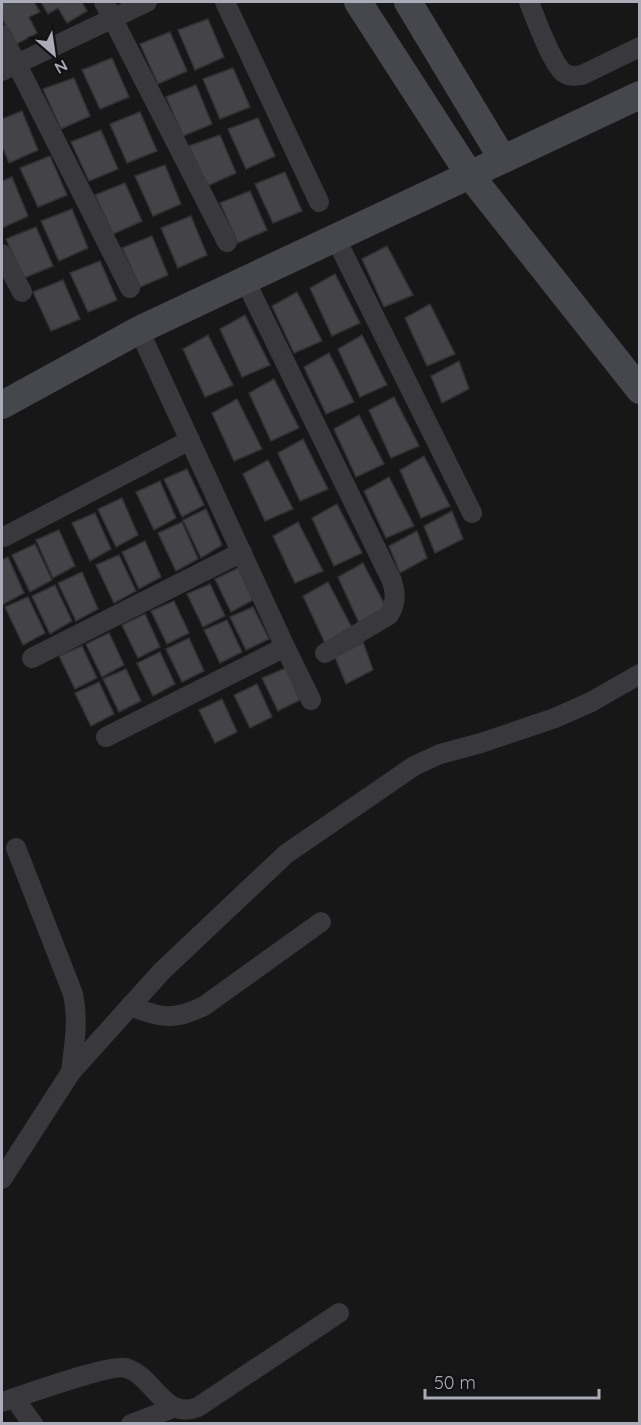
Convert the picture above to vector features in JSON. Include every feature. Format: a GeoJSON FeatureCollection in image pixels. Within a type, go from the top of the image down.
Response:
{"type":"FeatureCollection","features":[{"type":"Feature","properties":{"kind":"street"},"geometry":{"type":"LineString","coordinates":[[9,68],[108,10],[147,2]]}},
{"type":"Feature","properties":{"kind":"street"},"geometry":{"type":"LineString","coordinates":[[225,2],[319,202]]}},
{"type":"Feature","properties":{"kind":"street"},"geometry":{"type":"LineString","coordinates":[[358,2],[469,174],[639,390]]}},
{"type":"Feature","properties":{"kind":"street"},"geometry":{"type":"LineString","coordinates":[[408,2],[502,158]]}},
{"type":"Feature","properties":{"kind":"street"},"geometry":{"type":"LineString","coordinates":[[528,2],[556,63],[565,74],[582,75],[639,47]]}},
{"type":"Feature","properties":{"kind":"street"},"geometry":{"type":"LineString","coordinates":[[108,10],[227,243]]}},
{"type":"Feature","properties":{"kind":"street"},"geometry":{"type":"LineString","coordinates":[[2,35],[9,68],[129,288]]}},
{"type":"Feature","properties":{"kind":"street"},"geometry":{"type":"LineString","coordinates":[[2,405],[139,330],[639,94]]}},
{"type":"Feature","properties":{"kind":"street"},"geometry":{"type":"LineString","coordinates":[[335,237],[472,513]]}},
{"type":"Feature","properties":{"kind":"street"},"geometry":{"type":"LineString","coordinates":[[2,254],[22,292]]}},
{"type":"Feature","properties":{"kind":"street"},"geometry":{"type":"LineString","coordinates":[[245,280],[395,590],[394,607],[389,615],[326,653]]}},
{"type":"Feature","properties":{"kind":"street"},"geometry":{"type":"LineString","coordinates":[[139,330],[311,700]]}},
{"type":"Feature","properties":{"kind":"street"},"geometry":{"type":"LineString","coordinates":[[4,537],[190,440]]}},
{"type":"Feature","properties":{"kind":"street"},"geometry":{"type":"LineString","coordinates":[[32,658],[242,552]]}},
{"type":"Feature","properties":{"kind":"street"},"geometry":{"type":"LineString","coordinates":[[106,737],[285,647]]}},
{"type":"Feature","properties":{"kind":"street"},"geometry":{"type":"LineString","coordinates":[[2,1179],[9,1157],[71,1072],[162,971],[286,854],[414,766],[440,754],[555,718],[591,702],[639,674]]}},
{"type":"Feature","properties":{"kind":"street"},"geometry":{"type":"LineString","coordinates":[[16,848],[73,994],[77,1011],[77,1026],[71,1072]]}},
{"type":"Feature","properties":{"kind":"street"},"geometry":{"type":"LineString","coordinates":[[130,1006],[154,1016],[168,1017],[193,1011],[204,1006],[321,922]]}},
{"type":"Feature","properties":{"kind":"street"},"geometry":{"type":"LineString","coordinates":[[131,1424],[181,1414],[198,1407],[339,1313]]}},
{"type":"Feature","properties":{"kind":"street"},"geometry":{"type":"LineString","coordinates":[[33,1424],[8,1400],[107,1369],[125,1367],[134,1371],[181,1414]]}},
{"type":"Feature","properties":{"kind":"building"},"geometry":{"type":"Polygon","coordinates":[[[2,2],[34,2],[40,12],[29,17],[37,33],[15,45],[2,18],[2,2]]]}},
{"type":"Feature","properties":{"kind":"building"},"geometry":{"type":"Polygon","coordinates":[[[41,2],[82,2],[87,11],[67,23],[58,8],[48,14],[41,2]]]}},
{"type":"Feature","properties":{"kind":"building"},"geometry":{"type":"Polygon","coordinates":[[[208,19],[224,57],[195,70],[178,30],[208,19]]]}},
{"type":"Feature","properties":{"kind":"building"},"geometry":{"type":"Polygon","coordinates":[[[170,32],[187,71],[158,84],[140,44],[170,32]]]}},
{"type":"Feature","properties":{"kind":"building"},"geometry":{"type":"Polygon","coordinates":[[[112,58],[129,97],[100,109],[82,70],[112,58]]]}},
{"type":"Feature","properties":{"kind":"building"},"geometry":{"type":"Polygon","coordinates":[[[233,68],[250,107],[220,119],[203,79],[233,68]]]}},
{"type":"Feature","properties":{"kind":"building"},"geometry":{"type":"Polygon","coordinates":[[[74,78],[90,116],[61,129],[43,89],[74,78]]]}},
{"type":"Feature","properties":{"kind":"building"},"geometry":{"type":"Polygon","coordinates":[[[196,85],[212,124],[183,136],[166,97],[196,85]]]}},
{"type":"Feature","properties":{"kind":"building"},"geometry":{"type":"Polygon","coordinates":[[[22,111],[38,150],[9,163],[2,146],[2,119],[22,111]]]}},
{"type":"Feature","properties":{"kind":"building"},"geometry":{"type":"Polygon","coordinates":[[[140,112],[157,151],[127,163],[110,124],[140,112]]]}},
{"type":"Feature","properties":{"kind":"building"},"geometry":{"type":"Polygon","coordinates":[[[258,118],[275,156],[246,169],[228,129],[258,118]]]}},
{"type":"Feature","properties":{"kind":"building"},"geometry":{"type":"Polygon","coordinates":[[[101,130],[118,169],[89,181],[71,142],[101,130]]]}},
{"type":"Feature","properties":{"kind":"building"},"geometry":{"type":"Polygon","coordinates":[[[220,135],[236,173],[207,186],[189,146],[220,135]]]}},
{"type":"Feature","properties":{"kind":"building"},"geometry":{"type":"Polygon","coordinates":[[[50,156],[67,195],[38,207],[20,168],[50,156]]]}},
{"type":"Feature","properties":{"kind":"building"},"geometry":{"type":"Polygon","coordinates":[[[165,165],[181,204],[153,216],[135,176],[165,165]]]}},
{"type":"Feature","properties":{"kind":"building"},"geometry":{"type":"Polygon","coordinates":[[[285,172],[302,211],[273,223],[255,184],[285,172]]]}},
{"type":"Feature","properties":{"kind":"building"},"geometry":{"type":"Polygon","coordinates":[[[12,177],[28,216],[2,228],[2,181],[12,177]]]}},
{"type":"Feature","properties":{"kind":"building"},"geometry":{"type":"Polygon","coordinates":[[[125,183],[142,221],[113,234],[95,195],[125,183]]]}},
{"type":"Feature","properties":{"kind":"building"},"geometry":{"type":"Polygon","coordinates":[[[250,191],[267,230],[238,243],[220,203],[250,191]]]}},
{"type":"Feature","properties":{"kind":"building"},"geometry":{"type":"Polygon","coordinates":[[[72,209],[88,248],[59,261],[41,221],[72,209]]]}},
{"type":"Feature","properties":{"kind":"building"},"geometry":{"type":"Polygon","coordinates":[[[191,216],[207,255],[178,268],[161,228],[191,216]]]}},
{"type":"Feature","properties":{"kind":"building"},"geometry":{"type":"Polygon","coordinates":[[[36,227],[53,266],[24,278],[6,239],[36,227]]]}},
{"type":"Feature","properties":{"kind":"building"},"geometry":{"type":"Polygon","coordinates":[[[152,236],[168,275],[140,287],[122,248],[152,236]]]}},
{"type":"Feature","properties":{"kind":"building"},"geometry":{"type":"Polygon","coordinates":[[[387,246],[413,295],[384,307],[362,259],[387,246]]]}},
{"type":"Feature","properties":{"kind":"building"},"geometry":{"type":"Polygon","coordinates":[[[100,261],[117,300],[88,312],[70,273],[100,261]]]}},
{"type":"Feature","properties":{"kind":"building"},"geometry":{"type":"Polygon","coordinates":[[[335,274],[360,323],[332,336],[310,288],[335,274]]]}},
{"type":"Feature","properties":{"kind":"building"},"geometry":{"type":"Polygon","coordinates":[[[63,280],[80,319],[51,331],[33,292],[63,280]]]}},
{"type":"Feature","properties":{"kind":"building"},"geometry":{"type":"Polygon","coordinates":[[[297,292],[322,341],[294,353],[272,306],[297,292]]]}},
{"type":"Feature","properties":{"kind":"building"},"geometry":{"type":"Polygon","coordinates":[[[430,304],[455,354],[427,366],[405,318],[430,304]]]}},
{"type":"Feature","properties":{"kind":"building"},"geometry":{"type":"Polygon","coordinates":[[[245,315],[270,365],[242,377],[220,329],[245,315]]]}},
{"type":"Feature","properties":{"kind":"building"},"geometry":{"type":"Polygon","coordinates":[[[208,335],[233,385],[205,397],[183,349],[208,335]]]}},
{"type":"Feature","properties":{"kind":"building"},"geometry":{"type":"Polygon","coordinates":[[[362,335],[387,385],[360,397],[338,349],[362,335]]]}},
{"type":"Feature","properties":{"kind":"building"},"geometry":{"type":"Polygon","coordinates":[[[329,353],[354,402],[326,414],[304,367],[329,353]]]}},
{"type":"Feature","properties":{"kind":"building"},"geometry":{"type":"Polygon","coordinates":[[[459,361],[469,389],[442,403],[431,376],[459,361]]]}},
{"type":"Feature","properties":{"kind":"building"},"geometry":{"type":"Polygon","coordinates":[[[274,379],[299,428],[271,441],[249,393],[274,379]]]}},
{"type":"Feature","properties":{"kind":"building"},"geometry":{"type":"Polygon","coordinates":[[[394,397],[419,446],[391,458],[369,410],[394,397]]]}},
{"type":"Feature","properties":{"kind":"building"},"geometry":{"type":"Polygon","coordinates":[[[237,399],[262,449],[234,461],[212,413],[237,399]]]}},
{"type":"Feature","properties":{"kind":"building"},"geometry":{"type":"Polygon","coordinates":[[[359,415],[384,464],[356,477],[334,429],[359,415]]]}},
{"type":"Feature","properties":{"kind":"building"},"geometry":{"type":"Polygon","coordinates":[[[303,439],[328,489],[300,501],[278,453],[303,439]]]}},
{"type":"Feature","properties":{"kind":"building"},"geometry":{"type":"Polygon","coordinates":[[[424,456],[450,506],[421,518],[400,470],[424,456]]]}},
{"type":"Feature","properties":{"kind":"building"},"geometry":{"type":"Polygon","coordinates":[[[268,460],[293,509],[265,521],[243,474],[268,460]]]}},
{"type":"Feature","properties":{"kind":"building"},"geometry":{"type":"Polygon","coordinates":[[[187,469],[204,505],[182,517],[164,479],[187,469]]]}},
{"type":"Feature","properties":{"kind":"building"},"geometry":{"type":"Polygon","coordinates":[[[389,477],[414,526],[386,538],[364,491],[389,477]]]}},
{"type":"Feature","properties":{"kind":"building"},"geometry":{"type":"Polygon","coordinates":[[[160,481],[176,518],[154,530],[136,492],[160,481]]]}},
{"type":"Feature","properties":{"kind":"building"},"geometry":{"type":"Polygon","coordinates":[[[122,498],[138,535],[116,547],[98,509],[122,498]]]}},
{"type":"Feature","properties":{"kind":"building"},"geometry":{"type":"Polygon","coordinates":[[[337,504],[362,553],[334,566],[312,518],[337,504]]]}},
{"type":"Feature","properties":{"kind":"building"},"geometry":{"type":"Polygon","coordinates":[[[206,509],[222,545],[201,558],[183,520],[206,509]]]}},
{"type":"Feature","properties":{"kind":"building"},"geometry":{"type":"Polygon","coordinates":[[[452,511],[463,539],[435,553],[424,526],[452,511]]]}},
{"type":"Feature","properties":{"kind":"building"},"geometry":{"type":"Polygon","coordinates":[[[95,513],[111,549],[90,561],[72,523],[95,513]]]}},
{"type":"Feature","properties":{"kind":"building"},"geometry":{"type":"Polygon","coordinates":[[[182,522],[198,559],[176,571],[158,533],[182,522]]]}},
{"type":"Feature","properties":{"kind":"building"},"geometry":{"type":"Polygon","coordinates":[[[298,522],[323,571],[295,583],[273,536],[298,522]]]}},
{"type":"Feature","properties":{"kind":"building"},"geometry":{"type":"Polygon","coordinates":[[[59,530],[75,566],[53,578],[36,540],[59,530]]]}},
{"type":"Feature","properties":{"kind":"building"},"geometry":{"type":"Polygon","coordinates":[[[417,531],[427,558],[400,573],[389,546],[417,531]]]}},
{"type":"Feature","properties":{"kind":"building"},"geometry":{"type":"Polygon","coordinates":[[[145,541],[161,577],[139,589],[122,552],[145,541]]]}},
{"type":"Feature","properties":{"kind":"building"},"geometry":{"type":"Polygon","coordinates":[[[35,544],[52,580],[30,592],[12,555],[35,544]]]}},
{"type":"Feature","properties":{"kind":"building"},"geometry":{"type":"Polygon","coordinates":[[[119,555],[136,591],[114,603],[96,565],[119,555]]]}},
{"type":"Feature","properties":{"kind":"building"},"geometry":{"type":"Polygon","coordinates":[[[8,557],[24,593],[2,605],[2,560],[8,557]]]}},
{"type":"Feature","properties":{"kind":"building"},"geometry":{"type":"Polygon","coordinates":[[[363,563],[388,611],[360,625],[338,577],[363,563]]]}},
{"type":"Feature","properties":{"kind":"building"},"geometry":{"type":"Polygon","coordinates":[[[238,568],[253,600],[231,612],[215,579],[238,568]]]}},
{"type":"Feature","properties":{"kind":"building"},"geometry":{"type":"Polygon","coordinates":[[[82,572],[98,609],[76,621],[58,583],[82,572]]]}},
{"type":"Feature","properties":{"kind":"building"},"geometry":{"type":"Polygon","coordinates":[[[328,582],[353,630],[325,643],[303,596],[328,582]]]}},
{"type":"Feature","properties":{"kind":"building"},"geometry":{"type":"Polygon","coordinates":[[[210,584],[225,616],[203,627],[187,594],[210,584]]]}},
{"type":"Feature","properties":{"kind":"building"},"geometry":{"type":"Polygon","coordinates":[[[55,585],[72,621],[50,634],[32,596],[55,585]]]}},
{"type":"Feature","properties":{"kind":"building"},"geometry":{"type":"Polygon","coordinates":[[[28,597],[45,633],[23,645],[5,607],[28,597]]]}},
{"type":"Feature","properties":{"kind":"building"},"geometry":{"type":"Polygon","coordinates":[[[174,601],[189,633],[167,644],[151,611],[174,601]]]}},
{"type":"Feature","properties":{"kind":"building"},"geometry":{"type":"Polygon","coordinates":[[[253,607],[269,639],[246,650],[230,617],[253,607]]]}},
{"type":"Feature","properties":{"kind":"building"},"geometry":{"type":"Polygon","coordinates":[[[145,614],[160,647],[138,658],[122,625],[145,614]]]}},
{"type":"Feature","properties":{"kind":"building"},"geometry":{"type":"Polygon","coordinates":[[[227,620],[242,652],[220,663],[204,630],[227,620]]]}},
{"type":"Feature","properties":{"kind":"building"},"geometry":{"type":"Polygon","coordinates":[[[109,633],[124,665],[102,677],[86,644],[109,633]]]}},
{"type":"Feature","properties":{"kind":"building"},"geometry":{"type":"Polygon","coordinates":[[[189,638],[204,671],[182,682],[166,649],[189,638]]]}},
{"type":"Feature","properties":{"kind":"building"},"geometry":{"type":"Polygon","coordinates":[[[363,642],[373,670],[346,684],[335,657],[363,642]]]}},
{"type":"Feature","properties":{"kind":"building"},"geometry":{"type":"Polygon","coordinates":[[[82,646],[97,678],[75,689],[59,656],[82,646]]]}},
{"type":"Feature","properties":{"kind":"building"},"geometry":{"type":"Polygon","coordinates":[[[160,652],[175,684],[153,696],[137,663],[160,652]]]}},
{"type":"Feature","properties":{"kind":"building"},"geometry":{"type":"Polygon","coordinates":[[[286,668],[300,700],[278,711],[262,678],[286,668]]]}},
{"type":"Feature","properties":{"kind":"building"},"geometry":{"type":"Polygon","coordinates":[[[126,669],[141,701],[119,712],[103,679],[126,669]]]}},
{"type":"Feature","properties":{"kind":"building"},"geometry":{"type":"Polygon","coordinates":[[[99,682],[114,714],[91,726],[75,693],[99,682]]]}},
{"type":"Feature","properties":{"kind":"building"},"geometry":{"type":"Polygon","coordinates":[[[257,684],[272,717],[250,728],[234,695],[257,684]]]}},
{"type":"Feature","properties":{"kind":"building"},"geometry":{"type":"Polygon","coordinates":[[[222,699],[237,732],[215,743],[199,710],[222,699]]]}}]}
